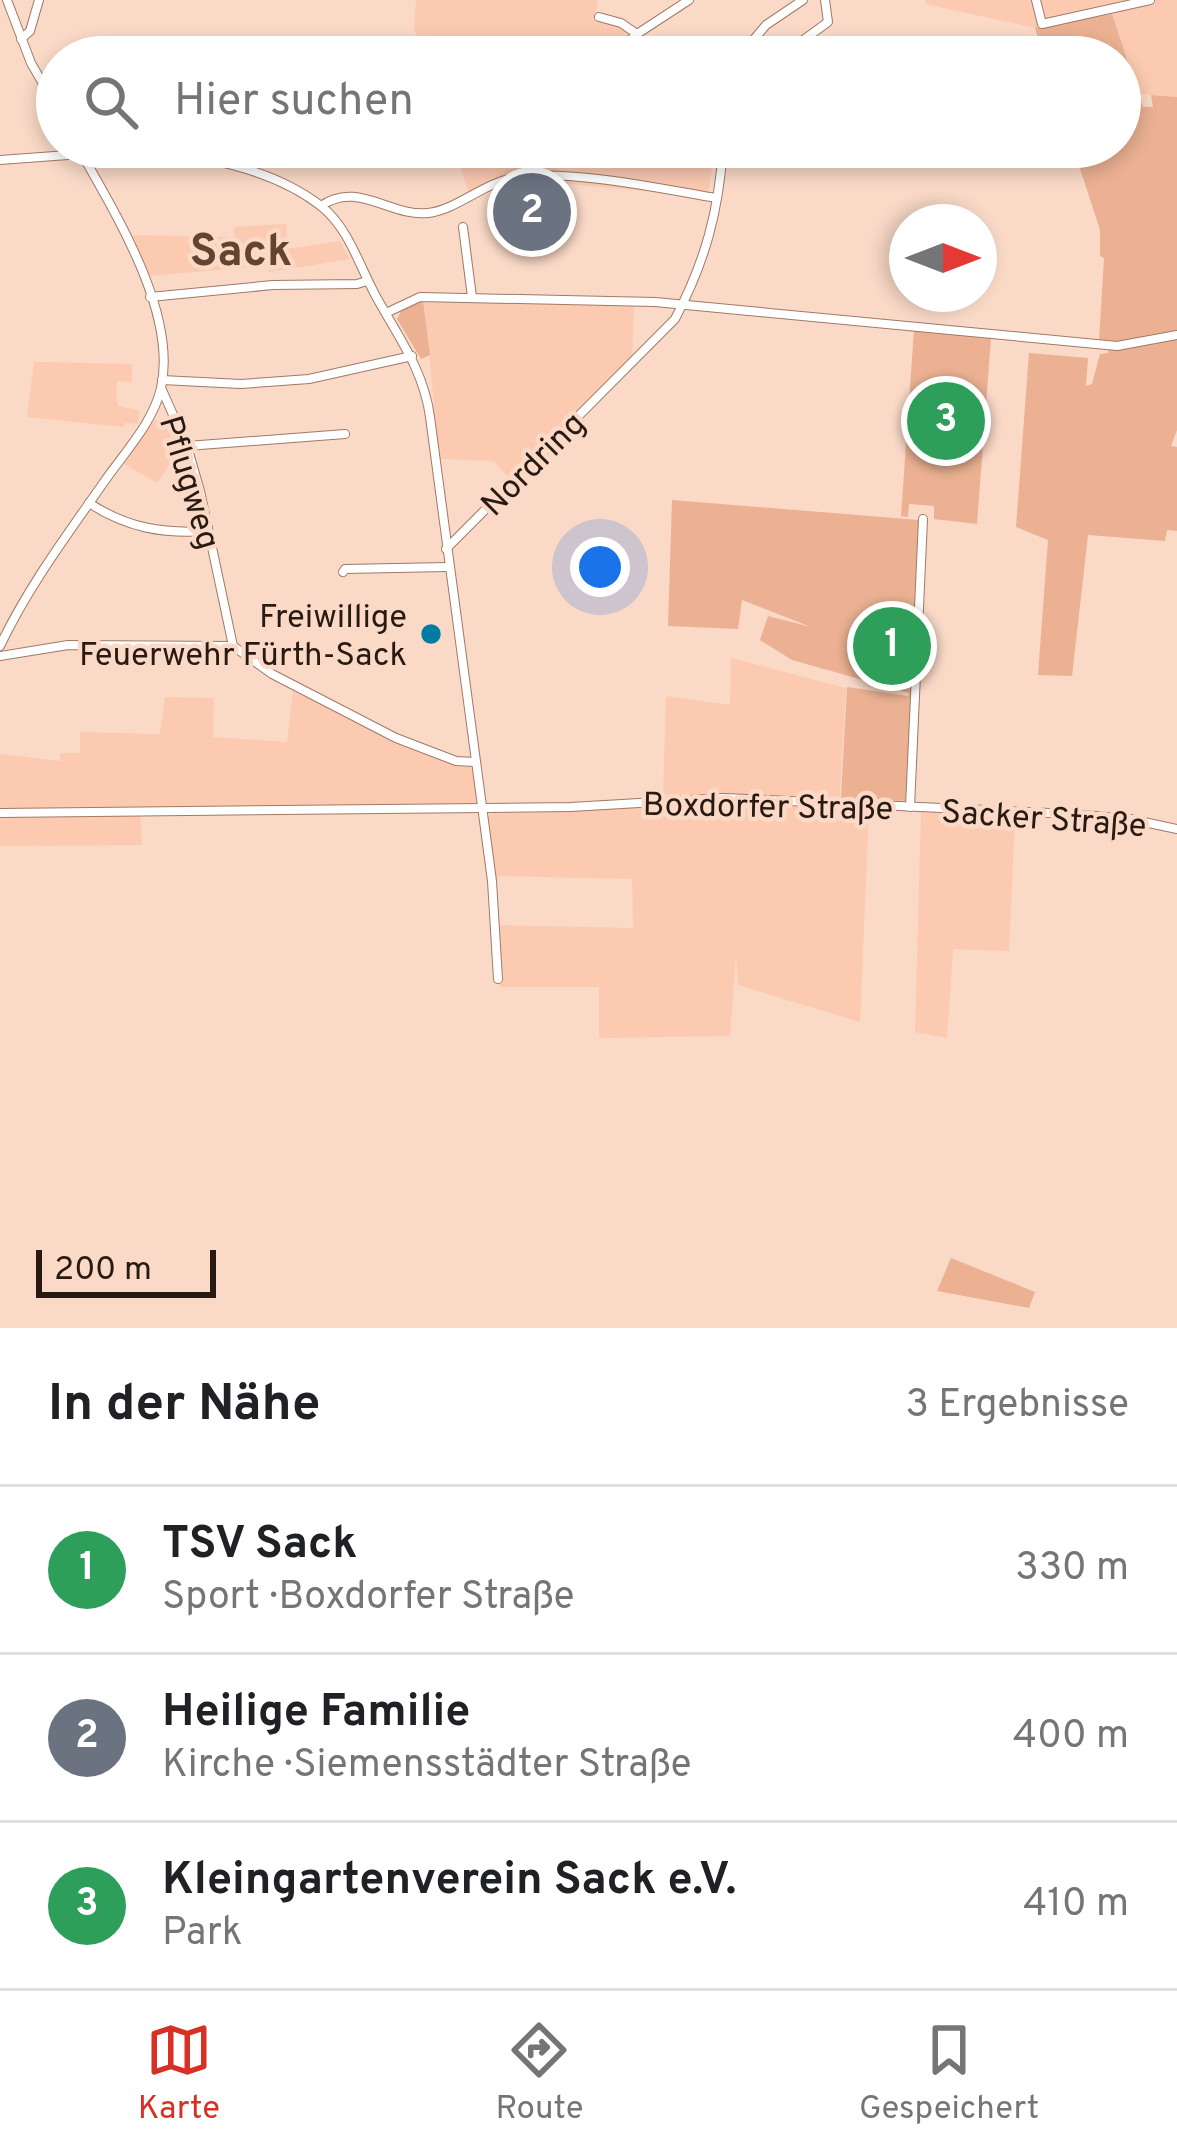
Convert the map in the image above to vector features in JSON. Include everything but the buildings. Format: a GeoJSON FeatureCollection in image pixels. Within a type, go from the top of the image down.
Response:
{"type":"FeatureCollection","features":[{"type":"Feature","properties":{"kind":"street"},"geometry":{"type":"LineString","coordinates":[[8,0],[36,68]]}},
{"type":"Feature","properties":{"kind":"street"},"geometry":{"type":"LineString","coordinates":[[21,39],[30,31],[39,0]]}},
{"type":"Feature","properties":{"kind":"street"},"geometry":{"type":"LineString","coordinates":[[599,17],[637,34],[689,0]]}},
{"type":"Feature","properties":{"kind":"street"},"geometry":{"type":"LineString","coordinates":[[755,36],[786,4],[803,0]]}},
{"type":"Feature","properties":{"kind":"street"},"geometry":{"type":"LineString","coordinates":[[809,36],[828,22],[825,0]]}},
{"type":"Feature","properties":{"kind":"street"},"geometry":{"type":"LineString","coordinates":[[1036,0],[1042,24],[1111,4],[1150,0]]}},
{"type":"Feature","properties":{"kind":"street"},"geometry":{"type":"LineString","coordinates":[[0,160],[36,157]]}},
{"type":"Feature","properties":{"kind":"street"},"geometry":{"type":"LineString","coordinates":[[0,646],[38,576],[148,420],[162,385],[160,334],[150,297],[127,232],[90,168]]}},
{"type":"Feature","properties":{"kind":"street"},"geometry":{"type":"LineString","coordinates":[[243,168],[321,206],[348,239],[427,393],[492,881],[498,979]]}},
{"type":"Feature","properties":{"kind":"street","name":"Nordring"},"geometry":{"type":"LineString","coordinates":[[445,550],[665,333],[700,272],[721,168]]}},
{"type":"Feature","properties":{"kind":"street"},"geometry":{"type":"LineString","coordinates":[[321,206],[348,195],[410,213],[429,213],[491,184],[540,175],[716,198]]}},
{"type":"Feature","properties":{"kind":"street"},"geometry":{"type":"LineString","coordinates":[[463,227],[472,297]]}},
{"type":"Feature","properties":{"kind":"street"},"geometry":{"type":"LineString","coordinates":[[150,297],[367,280]]}},
{"type":"Feature","properties":{"kind":"street"},"geometry":{"type":"LineString","coordinates":[[386,313],[421,297],[472,297],[683,305],[1117,346],[1177,335]]}},
{"type":"Feature","properties":{"kind":"street"},"geometry":{"type":"LineString","coordinates":[[162,385],[309,379],[412,356]]}},
{"type":"Feature","properties":{"kind":"street","name":"Pflugweg"},"geometry":{"type":"LineString","coordinates":[[162,385],[187,446],[233,646]]}},
{"type":"Feature","properties":{"kind":"street"},"geometry":{"type":"LineString","coordinates":[[187,446],[345,434]]}},
{"type":"Feature","properties":{"kind":"street"},"geometry":{"type":"LineString","coordinates":[[89,503],[117,519],[154,530],[208,530]]}},
{"type":"Feature","properties":{"kind":"street","name":"Boxdorfer Straße"},"geometry":{"type":"LineString","coordinates":[[0,813],[482,808],[724,798],[910,807],[923,519]]}},
{"type":"Feature","properties":{"kind":"street"},"geometry":{"type":"LineString","coordinates":[[343,572],[447,567]]}},
{"type":"Feature","properties":{"kind":"street"},"geometry":{"type":"LineString","coordinates":[[0,656],[68,645],[233,646],[272,674],[396,737],[456,761],[475,762]]}},
{"type":"Feature","properties":{"kind":"street","name":"Sacker Straße"},"geometry":{"type":"LineString","coordinates":[[910,807],[1130,819],[1177,829]]}},
{"type":"Feature","properties":{"kind":"shaded area"},"geometry":{"type":"Polygon","coordinates":[[[416,0],[598,0],[595,21],[639,36],[417,36],[416,0]]]}},
{"type":"Feature","properties":{"kind":"shaded area"},"geometry":{"type":"Polygon","coordinates":[[[925,0],[1177,0],[1177,97],[1141,94],[1141,36],[1119,36],[1112,14],[1035,28],[926,4],[925,0]]]}},
{"type":"Feature","properties":{"kind":"shaded area"},"geometry":{"type":"Polygon","coordinates":[[[1112,14],[1119,36],[1037,36],[1035,28],[1112,14]]]}},
{"type":"Feature","properties":{"kind":"shaded area"},"geometry":{"type":"Polygon","coordinates":[[[1151,95],[1177,97],[1177,430],[1171,446],[1177,447],[1177,531],[1167,530],[1165,541],[1088,535],[1072,676],[1038,675],[1048,540],[1016,527],[1029,353],[1088,358],[1086,386],[1092,384],[1100,354],[1108,353],[1110,342],[1099,341],[1104,258],[1100,256],[1100,230],[1080,168],[1141,168],[1141,101],[1143,107],[1153,107],[1151,95]]]}},
{"type":"Feature","properties":{"kind":"shaded area"},"geometry":{"type":"Polygon","coordinates":[[[461,168],[712,168],[708,196],[519,180],[468,191],[461,168]]]}},
{"type":"Feature","properties":{"kind":"shaded area"},"geometry":{"type":"Polygon","coordinates":[[[286,224],[287,249],[340,241],[350,259],[269,272],[266,266],[148,276],[133,235],[234,237],[234,227],[286,224]]]}},
{"type":"Feature","properties":{"kind":"shaded area"},"geometry":{"type":"Polygon","coordinates":[[[423,300],[430,355],[421,359],[397,319],[403,308],[423,300]]]}},
{"type":"Feature","properties":{"kind":"shaded area"},"geometry":{"type":"Polygon","coordinates":[[[424,301],[634,305],[632,362],[509,478],[494,461],[439,459],[424,301]]]}},
{"type":"Feature","properties":{"kind":"shaded area"},"geometry":{"type":"Polygon","coordinates":[[[914,330],[991,338],[977,524],[934,519],[934,506],[909,504],[908,517],[901,516],[914,330]]]}},
{"type":"Feature","properties":{"kind":"shaded area"},"geometry":{"type":"Polygon","coordinates":[[[34,362],[132,364],[132,382],[117,381],[116,391],[118,406],[139,410],[138,424],[125,423],[124,427],[27,417],[34,362]]]}},
{"type":"Feature","properties":{"kind":"shaded area"},"geometry":{"type":"Polygon","coordinates":[[[155,419],[177,434],[182,447],[157,483],[124,464],[155,419]]]}},
{"type":"Feature","properties":{"kind":"shaded area"},"geometry":{"type":"Polygon","coordinates":[[[672,500],[919,520],[906,801],[841,798],[847,687],[909,693],[792,660],[760,640],[768,616],[811,627],[742,600],[738,629],[668,626],[672,500]]]}},
{"type":"Feature","properties":{"kind":"shaded area"},"geometry":{"type":"Polygon","coordinates":[[[731,658],[846,688],[839,806],[869,809],[860,1022],[738,985],[736,955],[730,1036],[599,1038],[599,987],[500,987],[497,925],[633,928],[632,879],[494,876],[487,817],[658,802],[663,797],[666,696],[730,705],[731,658]]]}},
{"type":"Feature","properties":{"kind":"shaded area"},"geometry":{"type":"Polygon","coordinates":[[[293,692],[473,768],[477,806],[140,810],[142,845],[0,846],[0,754],[60,761],[60,753],[80,753],[80,732],[160,734],[165,697],[214,698],[213,737],[287,742],[293,692]]]}},
{"type":"Feature","properties":{"kind":"shaded area"},"geometry":{"type":"Polygon","coordinates":[[[921,811],[1015,815],[1009,951],[953,949],[947,1038],[915,1032],[921,811]]]}},
{"type":"Feature","properties":{"kind":"shaded area"},"geometry":{"type":"Polygon","coordinates":[[[951,1258],[1035,1292],[1029,1308],[937,1291],[951,1258]]]}},
{"type":"Feature","properties":{"kind":"place","name":"Heilige Familie"},"geometry":{"type":"Point","coordinates":[532,212]}},
{"type":"Feature","properties":{"kind":"place","name":"Kleingartenverein Sack e.V."},"geometry":{"type":"Point","coordinates":[946,421]}},
{"type":"Feature","properties":{"kind":"place","name":"Freiwillige Feuerwehr Fürth-Sack"},"geometry":{"type":"Point","coordinates":[431,634]}},
{"type":"Feature","properties":{"kind":"place","name":"TSV Sack"},"geometry":{"type":"Point","coordinates":[892,646]}},
{"type":"Feature","properties":{"kind":"district","name":"Sack"},"geometry":{"type":"Point","coordinates":[241,249]}}]}
